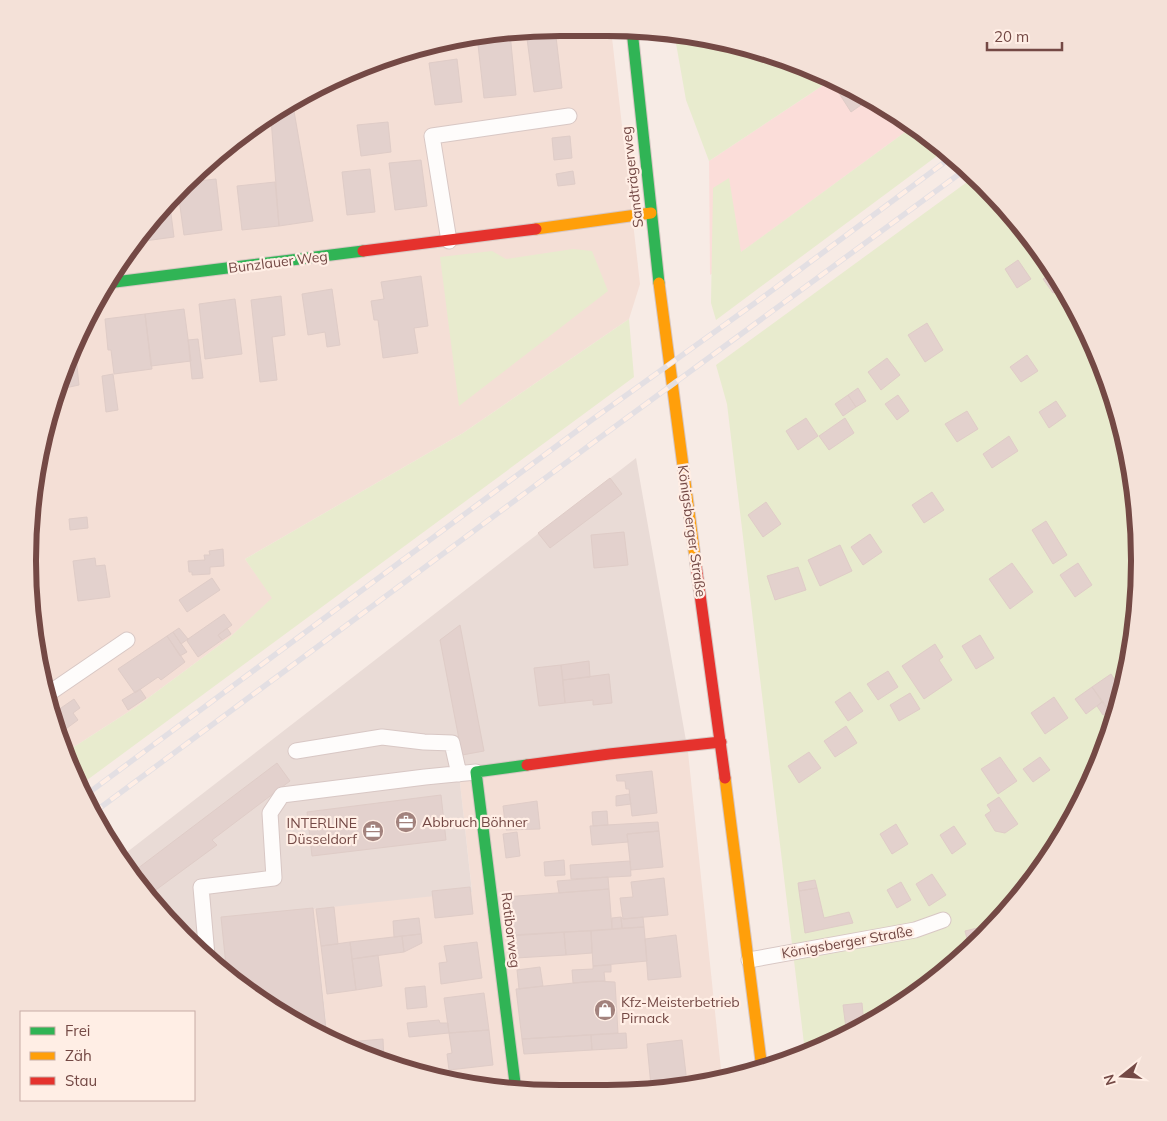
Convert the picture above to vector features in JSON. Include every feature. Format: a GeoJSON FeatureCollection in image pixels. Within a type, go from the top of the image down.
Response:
{"type":"FeatureCollection","features":[{"type":"Feature","properties":{"kind":"street","name":"Sandträgerweg"},"geometry":{"type":"LineString","coordinates":[[633,37],[664,320]]}},
{"type":"Feature","properties":{"kind":"street","name":"Bunzlauer Weg"},"geometry":{"type":"LineString","coordinates":[[117,282],[449,241],[651,213]]}},
{"type":"Feature","properties":{"kind":"street","name":"Königsberger Straße"},"geometry":{"type":"LineString","coordinates":[[664,320],[721,742],[761,1061]]}},
{"type":"Feature","properties":{"kind":"street"},"geometry":{"type":"LineString","coordinates":[[476,772],[609,754],[721,742]]}},
{"type":"Feature","properties":{"kind":"street","name":"Ratiborweg"},"geometry":{"type":"LineString","coordinates":[[476,772],[515,1083]]}},
{"type":"Feature","properties":{"kind":"lane"},"geometry":{"type":"LineString","coordinates":[[449,241],[432,136],[569,116]]}},
{"type":"Feature","properties":{"kind":"lane"},"geometry":{"type":"LineString","coordinates":[[53,691],[127,640]]}},
{"type":"Feature","properties":{"kind":"lane"},"geometry":{"type":"LineString","coordinates":[[296,751],[382,737],[452,743],[459,774]]}},
{"type":"Feature","properties":{"kind":"lane"},"geometry":{"type":"LineString","coordinates":[[206,946],[200,888],[274,878],[270,813],[282,796],[425,776],[476,772]]}},
{"type":"Feature","properties":{"kind":"lane","name":"Königsberger Straße"},"geometry":{"type":"LineString","coordinates":[[749,960],[915,930],[944,920]]}},
{"type":"Feature","properties":{"kind":"shaded area"},"geometry":{"type":"Polygon","coordinates":[[[612,36],[640,284],[629,319],[463,433],[245,559],[273,598],[229,638],[136,707],[71,749],[54,696],[46,663],[37,595],[36,560],[37,526],[46,458],[64,392],[90,329],[106,298],[125,269],[166,215],[215,166],[269,125],[298,106],[329,90],[392,64],[458,46],[526,37],[612,36]]]}},
{"type":"Feature","properties":{"kind":"shaded area"},"geometry":{"type":"Polygon","coordinates":[[[825,84],[869,106],[906,131],[710,275],[709,161],[825,84]]]}},
{"type":"Feature","properties":{"kind":"shaded area"},"geometry":{"type":"Polygon","coordinates":[[[636,458],[688,752],[459,774],[472,892],[313,909],[327,1030],[298,1015],[269,996],[215,955],[166,906],[126,853],[636,458]]]}},
{"type":"Feature","properties":{"kind":"shaded area"},"geometry":{"type":"Polygon","coordinates":[[[688,752],[721,1072],[641,1084],[526,1084],[458,1075],[425,1067],[360,1045],[327,1030],[313,908],[472,891],[459,774],[688,752]]]}},
{"type":"Feature","properties":{"kind":"green space"},"geometry":{"type":"Polygon","coordinates":[[[676,41],[709,46],[742,54],[775,64],[825,84],[709,161],[686,100],[676,41]]]}},
{"type":"Feature","properties":{"kind":"green space"},"geometry":{"type":"Polygon","coordinates":[[[906,131],[938,155],[716,320],[711,303],[713,188],[729,178],[741,252],[906,131]]]}},
{"type":"Feature","properties":{"kind":"green space"},"geometry":{"type":"Polygon","coordinates":[[[968,181],[1001,215],[1022,241],[1061,298],[1077,329],[1103,392],[1113,425],[1121,458],[1126,492],[1130,526],[1130,595],[1121,663],[1103,729],[1091,761],[1061,823],[1022,880],[1001,906],[952,955],[926,976],[869,1015],[804,1046],[727,404],[716,365],[968,181]]]}},
{"type":"Feature","properties":{"kind":"green space"},"geometry":{"type":"Polygon","coordinates":[[[573,249],[592,251],[608,291],[459,406],[440,257],[492,251],[506,259],[573,249]]]}},
{"type":"Feature","properties":{"kind":"green space"},"geometry":{"type":"Polygon","coordinates":[[[629,319],[634,377],[85,781],[71,749],[136,707],[229,638],[272,598],[245,559],[463,433],[629,319]]]}},
{"type":"Feature","properties":{"kind":"building"},"geometry":{"type":"Polygon","coordinates":[[[556,36],[562,88],[534,92],[527,37],[556,36]]]}},
{"type":"Feature","properties":{"kind":"building"},"geometry":{"type":"Polygon","coordinates":[[[511,39],[516,95],[484,98],[478,43],[511,39]]]}},
{"type":"Feature","properties":{"kind":"building"},"geometry":{"type":"Polygon","coordinates":[[[457,59],[462,102],[435,105],[429,63],[457,59]]]}},
{"type":"Feature","properties":{"kind":"building"},"geometry":{"type":"Polygon","coordinates":[[[836,89],[864,103],[851,112],[836,89]]]}},
{"type":"Feature","properties":{"kind":"building"},"geometry":{"type":"Polygon","coordinates":[[[294,111],[313,221],[279,226],[271,123],[289,112],[294,111]]]}},
{"type":"Feature","properties":{"kind":"building"},"geometry":{"type":"Polygon","coordinates":[[[388,122],[391,152],[361,156],[357,125],[388,122]]]}},
{"type":"Feature","properties":{"kind":"building"},"geometry":{"type":"Polygon","coordinates":[[[570,136],[572,158],[554,160],[552,138],[570,136]]]}},
{"type":"Feature","properties":{"kind":"building"},"geometry":{"type":"Polygon","coordinates":[[[421,160],[427,206],[395,210],[389,163],[421,160]]]}},
{"type":"Feature","properties":{"kind":"building"},"geometry":{"type":"Polygon","coordinates":[[[370,169],[375,212],[347,215],[342,172],[370,169]]]}},
{"type":"Feature","properties":{"kind":"building"},"geometry":{"type":"Polygon","coordinates":[[[573,171],[575,184],[558,186],[556,174],[573,171]]]}},
{"type":"Feature","properties":{"kind":"building"},"geometry":{"type":"Polygon","coordinates":[[[216,179],[222,230],[184,235],[179,201],[200,181],[216,179]]]}},
{"type":"Feature","properties":{"kind":"building"},"geometry":{"type":"Polygon","coordinates":[[[275,182],[279,226],[242,230],[237,186],[275,182]]]}},
{"type":"Feature","properties":{"kind":"building"},"geometry":{"type":"Polygon","coordinates":[[[171,210],[174,237],[145,241],[171,210]]]}},
{"type":"Feature","properties":{"kind":"building"},"geometry":{"type":"Polygon","coordinates":[[[1018,260],[1031,279],[1017,288],[1005,269],[1018,260]]]}},
{"type":"Feature","properties":{"kind":"building"},"geometry":{"type":"Polygon","coordinates":[[[421,276],[428,326],[414,328],[418,353],[383,358],[378,320],[374,320],[371,301],[384,299],[381,282],[421,276]]]}},
{"type":"Feature","properties":{"kind":"building"},"geometry":{"type":"Polygon","coordinates":[[[1047,276],[1056,291],[1053,293],[1043,279],[1047,276]]]}},
{"type":"Feature","properties":{"kind":"building"},"geometry":{"type":"Polygon","coordinates":[[[332,289],[340,345],[327,347],[325,332],[308,335],[302,294],[332,289]]]}},
{"type":"Feature","properties":{"kind":"building"},"geometry":{"type":"Polygon","coordinates":[[[281,296],[285,335],[272,337],[277,380],[260,382],[251,300],[281,296]]]}},
{"type":"Feature","properties":{"kind":"building"},"geometry":{"type":"Polygon","coordinates":[[[235,299],[242,354],[205,359],[199,304],[235,299]]]}},
{"type":"Feature","properties":{"kind":"building"},"geometry":{"type":"Polygon","coordinates":[[[184,309],[191,361],[151,366],[145,314],[184,309]]]}},
{"type":"Feature","properties":{"kind":"building"},"geometry":{"type":"Polygon","coordinates":[[[145,314],[152,369],[114,374],[111,350],[108,350],[105,319],[145,314]]]}},
{"type":"Feature","properties":{"kind":"building"},"geometry":{"type":"Polygon","coordinates":[[[927,323],[943,350],[925,362],[908,335],[927,323]]]}},
{"type":"Feature","properties":{"kind":"building"},"geometry":{"type":"Polygon","coordinates":[[[198,339],[203,378],[192,379],[188,340],[198,339]]]}},
{"type":"Feature","properties":{"kind":"building"},"geometry":{"type":"Polygon","coordinates":[[[1027,355],[1038,371],[1021,382],[1010,367],[1027,355]]]}},
{"type":"Feature","properties":{"kind":"building"},"geometry":{"type":"Polygon","coordinates":[[[887,358],[900,375],[881,390],[868,372],[887,358]]]}},
{"type":"Feature","properties":{"kind":"building"},"geometry":{"type":"Polygon","coordinates":[[[76,359],[79,385],[66,388],[76,359]]]}},
{"type":"Feature","properties":{"kind":"building"},"geometry":{"type":"Polygon","coordinates":[[[113,374],[118,410],[106,412],[102,376],[113,374]]]}},
{"type":"Feature","properties":{"kind":"building"},"geometry":{"type":"Polygon","coordinates":[[[858,388],[866,401],[856,407],[848,395],[858,388]]]}},
{"type":"Feature","properties":{"kind":"building"},"geometry":{"type":"Polygon","coordinates":[[[848,395],[856,407],[843,416],[835,404],[848,395]]]}},
{"type":"Feature","properties":{"kind":"building"},"geometry":{"type":"Polygon","coordinates":[[[898,395],[909,411],[897,420],[885,404],[898,395]]]}},
{"type":"Feature","properties":{"kind":"building"},"geometry":{"type":"Polygon","coordinates":[[[1056,401],[1066,416],[1049,428],[1039,412],[1056,401]]]}},
{"type":"Feature","properties":{"kind":"building"},"geometry":{"type":"Polygon","coordinates":[[[967,411],[978,429],[957,442],[945,424],[967,411]]]}},
{"type":"Feature","properties":{"kind":"building"},"geometry":{"type":"Polygon","coordinates":[[[806,418],[818,436],[798,450],[786,431],[806,418]]]}},
{"type":"Feature","properties":{"kind":"building"},"geometry":{"type":"Polygon","coordinates":[[[845,418],[854,433],[829,450],[819,436],[845,418]]]}},
{"type":"Feature","properties":{"kind":"building"},"geometry":{"type":"Polygon","coordinates":[[[1009,436],[1018,451],[992,468],[983,454],[1009,436]]]}},
{"type":"Feature","properties":{"kind":"building"},"geometry":{"type":"Polygon","coordinates":[[[610,478],[622,494],[550,548],[538,533],[610,478]]]}},
{"type":"Feature","properties":{"kind":"building"},"geometry":{"type":"Polygon","coordinates":[[[932,492],[944,510],[924,523],[912,505],[932,492]]]}},
{"type":"Feature","properties":{"kind":"building"},"geometry":{"type":"Polygon","coordinates":[[[766,502],[781,524],[763,537],[748,515],[766,502]]]}},
{"type":"Feature","properties":{"kind":"building"},"geometry":{"type":"Polygon","coordinates":[[[87,517],[88,528],[70,530],[69,519],[87,517]]]}},
{"type":"Feature","properties":{"kind":"building"},"geometry":{"type":"Polygon","coordinates":[[[1046,521],[1067,555],[1053,564],[1032,530],[1046,521]]]}},
{"type":"Feature","properties":{"kind":"building"},"geometry":{"type":"Polygon","coordinates":[[[624,532],[628,565],[594,568],[591,535],[624,532]]]}},
{"type":"Feature","properties":{"kind":"building"},"geometry":{"type":"Polygon","coordinates":[[[870,534],[882,552],[863,565],[851,547],[870,534]]]}},
{"type":"Feature","properties":{"kind":"building"},"geometry":{"type":"Polygon","coordinates":[[[840,545],[852,571],[820,586],[808,560],[840,545]]]}},
{"type":"Feature","properties":{"kind":"building"},"geometry":{"type":"Polygon","coordinates":[[[223,549],[224,566],[210,567],[210,574],[192,575],[192,572],[189,572],[188,561],[205,560],[204,555],[210,555],[209,551],[223,549]]]}},
{"type":"Feature","properties":{"kind":"building"},"geometry":{"type":"Polygon","coordinates":[[[95,558],[96,566],[105,565],[110,597],[78,601],[73,561],[95,558]]]}},
{"type":"Feature","properties":{"kind":"building"},"geometry":{"type":"Polygon","coordinates":[[[1012,563],[1033,592],[1010,609],[989,579],[1012,563]]]}},
{"type":"Feature","properties":{"kind":"building"},"geometry":{"type":"Polygon","coordinates":[[[1078,563],[1092,585],[1075,597],[1060,575],[1078,563]]]}},
{"type":"Feature","properties":{"kind":"building"},"geometry":{"type":"Polygon","coordinates":[[[798,567],[806,590],[775,600],[767,576],[798,567]]]}},
{"type":"Feature","properties":{"kind":"building"},"geometry":{"type":"Polygon","coordinates":[[[212,578],[220,590],[187,612],[179,600],[212,578]]]}},
{"type":"Feature","properties":{"kind":"building"},"geometry":{"type":"Polygon","coordinates":[[[224,614],[232,625],[218,635],[222,640],[198,657],[187,641],[188,639],[224,614]]]}},
{"type":"Feature","properties":{"kind":"building"},"geometry":{"type":"Polygon","coordinates":[[[460,625],[484,751],[462,755],[440,640],[460,625]]]}},
{"type":"Feature","properties":{"kind":"building"},"geometry":{"type":"Polygon","coordinates":[[[179,628],[188,639],[181,644],[173,632],[179,628]]]}},
{"type":"Feature","properties":{"kind":"building"},"geometry":{"type":"Polygon","coordinates":[[[227,628],[231,634],[222,640],[218,635],[227,628]]]}},
{"type":"Feature","properties":{"kind":"building"},"geometry":{"type":"Polygon","coordinates":[[[173,632],[187,652],[180,656],[167,636],[173,632]]]}},
{"type":"Feature","properties":{"kind":"building"},"geometry":{"type":"Polygon","coordinates":[[[980,635],[994,658],[976,669],[962,646],[980,635]]]}},
{"type":"Feature","properties":{"kind":"building"},"geometry":{"type":"Polygon","coordinates":[[[167,636],[185,662],[161,680],[158,677],[135,693],[118,669],[167,636]]]}},
{"type":"Feature","properties":{"kind":"building"},"geometry":{"type":"Polygon","coordinates":[[[935,644],[943,657],[939,660],[952,680],[924,699],[902,666],[935,644]]]}},
{"type":"Feature","properties":{"kind":"building"},"geometry":{"type":"Polygon","coordinates":[[[589,661],[590,677],[563,680],[561,665],[589,661]]]}},
{"type":"Feature","properties":{"kind":"building"},"geometry":{"type":"Polygon","coordinates":[[[561,665],[565,703],[539,706],[534,668],[561,665]]]}},
{"type":"Feature","properties":{"kind":"building"},"geometry":{"type":"Polygon","coordinates":[[[888,671],[898,687],[878,700],[867,684],[888,671]]]}},
{"type":"Feature","properties":{"kind":"building"},"geometry":{"type":"Polygon","coordinates":[[[609,674],[612,703],[593,705],[593,700],[565,703],[563,680],[609,674]]]}},
{"type":"Feature","properties":{"kind":"building"},"geometry":{"type":"Polygon","coordinates":[[[1111,674],[1116,682],[1109,710],[1092,687],[1111,674]]]}},
{"type":"Feature","properties":{"kind":"building"},"geometry":{"type":"Polygon","coordinates":[[[1092,687],[1102,702],[1086,714],[1075,699],[1092,687]]]}},
{"type":"Feature","properties":{"kind":"building"},"geometry":{"type":"Polygon","coordinates":[[[140,689],[146,698],[128,710],[122,700],[140,689]]]}},
{"type":"Feature","properties":{"kind":"building"},"geometry":{"type":"Polygon","coordinates":[[[850,692],[863,711],[848,721],[835,702],[850,692]]]}},
{"type":"Feature","properties":{"kind":"building"},"geometry":{"type":"Polygon","coordinates":[[[910,693],[920,709],[899,721],[890,705],[910,693]]]}},
{"type":"Feature","properties":{"kind":"building"},"geometry":{"type":"Polygon","coordinates":[[[1054,697],[1068,718],[1045,734],[1031,713],[1054,697]]]}},
{"type":"Feature","properties":{"kind":"building"},"geometry":{"type":"Polygon","coordinates":[[[74,699],[80,708],[73,713],[78,720],[64,730],[58,710],[74,699]]]}},
{"type":"Feature","properties":{"kind":"building"},"geometry":{"type":"Polygon","coordinates":[[[1102,702],[1108,711],[1103,715],[1097,706],[1102,702]]]}},
{"type":"Feature","properties":{"kind":"building"},"geometry":{"type":"Polygon","coordinates":[[[846,726],[857,743],[835,757],[824,741],[846,726]]]}},
{"type":"Feature","properties":{"kind":"building"},"geometry":{"type":"Polygon","coordinates":[[[809,752],[821,768],[799,783],[788,766],[809,752]]]}},
{"type":"Feature","properties":{"kind":"building"},"geometry":{"type":"Polygon","coordinates":[[[1000,757],[1017,781],[998,794],[981,769],[1000,757]]]}},
{"type":"Feature","properties":{"kind":"building"},"geometry":{"type":"Polygon","coordinates":[[[1040,757],[1050,770],[1033,782],[1023,769],[1040,757]]]}},
{"type":"Feature","properties":{"kind":"building"},"geometry":{"type":"Polygon","coordinates":[[[277,763],[290,781],[212,840],[217,845],[154,891],[137,869],[277,763]]]}},
{"type":"Feature","properties":{"kind":"building"},"geometry":{"type":"Polygon","coordinates":[[[652,771],[657,813],[632,816],[629,789],[626,789],[625,781],[617,781],[616,775],[652,771]]]}},
{"type":"Feature","properties":{"kind":"building"},"geometry":{"type":"Polygon","coordinates":[[[629,794],[631,804],[616,806],[616,796],[629,794]]]}},
{"type":"Feature","properties":{"kind":"building"},"geometry":{"type":"Polygon","coordinates":[[[441,795],[446,840],[312,856],[307,812],[441,795]]]}},
{"type":"Feature","properties":{"kind":"building"},"geometry":{"type":"Polygon","coordinates":[[[999,797],[1018,824],[1005,833],[995,831],[985,815],[991,811],[987,805],[999,797]]]}},
{"type":"Feature","properties":{"kind":"building"},"geometry":{"type":"Polygon","coordinates":[[[537,801],[540,829],[506,830],[503,806],[537,801]]]}},
{"type":"Feature","properties":{"kind":"building"},"geometry":{"type":"Polygon","coordinates":[[[607,811],[608,825],[593,826],[592,812],[607,811]]]}},
{"type":"Feature","properties":{"kind":"building"},"geometry":{"type":"Polygon","coordinates":[[[658,822],[659,831],[627,834],[628,842],[592,845],[590,826],[658,822]]]}},
{"type":"Feature","properties":{"kind":"building"},"geometry":{"type":"Polygon","coordinates":[[[896,824],[908,844],[892,854],[880,834],[896,824]]]}},
{"type":"Feature","properties":{"kind":"building"},"geometry":{"type":"Polygon","coordinates":[[[954,826],[966,844],[952,854],[940,835],[954,826]]]}},
{"type":"Feature","properties":{"kind":"building"},"geometry":{"type":"Polygon","coordinates":[[[659,831],[663,867],[631,870],[627,834],[659,831]]]}},
{"type":"Feature","properties":{"kind":"building"},"geometry":{"type":"Polygon","coordinates":[[[517,832],[520,856],[506,858],[503,834],[517,832]]]}},
{"type":"Feature","properties":{"kind":"building"},"geometry":{"type":"Polygon","coordinates":[[[564,860],[565,875],[545,876],[544,862],[564,860]]]}},
{"type":"Feature","properties":{"kind":"building"},"geometry":{"type":"Polygon","coordinates":[[[630,861],[631,876],[571,879],[570,865],[630,861]]]}},
{"type":"Feature","properties":{"kind":"building"},"geometry":{"type":"Polygon","coordinates":[[[932,874],[946,895],[929,906],[916,884],[932,874]]]}},
{"type":"Feature","properties":{"kind":"building"},"geometry":{"type":"Polygon","coordinates":[[[608,877],[609,889],[559,893],[557,881],[608,877]]]}},
{"type":"Feature","properties":{"kind":"building"},"geometry":{"type":"Polygon","coordinates":[[[664,878],[668,915],[623,919],[620,898],[633,897],[631,882],[664,878]]]}},
{"type":"Feature","properties":{"kind":"building"},"geometry":{"type":"Polygon","coordinates":[[[815,880],[817,888],[799,891],[798,883],[815,880]]]}},
{"type":"Feature","properties":{"kind":"building"},"geometry":{"type":"Polygon","coordinates":[[[901,882],[911,900],[897,908],[887,890],[901,882]]]}},
{"type":"Feature","properties":{"kind":"building"},"geometry":{"type":"Polygon","coordinates":[[[470,887],[473,914],[435,918],[432,891],[470,887]]]}},
{"type":"Feature","properties":{"kind":"building"},"geometry":{"type":"Polygon","coordinates":[[[817,888],[824,918],[849,912],[853,923],[805,933],[799,891],[817,888]]]}},
{"type":"Feature","properties":{"kind":"building"},"geometry":{"type":"Polygon","coordinates":[[[609,889],[612,929],[509,936],[504,897],[609,889]]]}},
{"type":"Feature","properties":{"kind":"building"},"geometry":{"type":"Polygon","coordinates":[[[334,907],[338,944],[321,946],[316,909],[334,907]]]}},
{"type":"Feature","properties":{"kind":"building"},"geometry":{"type":"Polygon","coordinates":[[[313,908],[326,1029],[298,1015],[269,996],[226,964],[221,917],[313,908]]]}},
{"type":"Feature","properties":{"kind":"building"},"geometry":{"type":"Polygon","coordinates":[[[621,917],[622,928],[612,929],[612,918],[621,917]]]}},
{"type":"Feature","properties":{"kind":"building"},"geometry":{"type":"Polygon","coordinates":[[[621,917],[623,919],[643,917],[644,927],[622,928],[621,917]]]}},
{"type":"Feature","properties":{"kind":"building"},"geometry":{"type":"Polygon","coordinates":[[[419,918],[421,934],[394,937],[393,921],[419,918]]]}},
{"type":"Feature","properties":{"kind":"building"},"geometry":{"type":"Polygon","coordinates":[[[644,927],[647,961],[593,966],[591,931],[644,927]]]}},
{"type":"Feature","properties":{"kind":"building"},"geometry":{"type":"Polygon","coordinates":[[[981,927],[967,940],[965,931],[981,927]]]}},
{"type":"Feature","properties":{"kind":"building"},"geometry":{"type":"Polygon","coordinates":[[[591,931],[592,953],[566,955],[564,932],[591,931]]]}},
{"type":"Feature","properties":{"kind":"building"},"geometry":{"type":"Polygon","coordinates":[[[564,932],[566,955],[516,958],[512,935],[564,932]]]}},
{"type":"Feature","properties":{"kind":"building"},"geometry":{"type":"Polygon","coordinates":[[[421,934],[422,943],[404,952],[402,936],[421,934]]]}},
{"type":"Feature","properties":{"kind":"building"},"geometry":{"type":"Polygon","coordinates":[[[676,935],[681,977],[648,980],[645,939],[676,935]]]}},
{"type":"Feature","properties":{"kind":"building"},"geometry":{"type":"Polygon","coordinates":[[[402,936],[404,952],[352,959],[350,942],[402,936]]]}},
{"type":"Feature","properties":{"kind":"building"},"geometry":{"type":"Polygon","coordinates":[[[350,942],[356,990],[327,994],[321,946],[350,942]]]}},
{"type":"Feature","properties":{"kind":"building"},"geometry":{"type":"Polygon","coordinates":[[[477,942],[482,978],[441,984],[439,963],[447,962],[444,946],[477,942]]]}},
{"type":"Feature","properties":{"kind":"building"},"geometry":{"type":"Polygon","coordinates":[[[378,955],[382,986],[356,990],[352,959],[378,955]]]}},
{"type":"Feature","properties":{"kind":"building"},"geometry":{"type":"Polygon","coordinates":[[[611,965],[611,972],[604,972],[605,981],[573,983],[572,970],[593,969],[593,966],[611,965]]]}},
{"type":"Feature","properties":{"kind":"building"},"geometry":{"type":"Polygon","coordinates":[[[540,967],[543,986],[519,989],[517,970],[540,967]]]}},
{"type":"Feature","properties":{"kind":"building"},"geometry":{"type":"Polygon","coordinates":[[[593,981],[615,982],[618,1033],[522,1039],[516,989],[593,981]]]}},
{"type":"Feature","properties":{"kind":"building"},"geometry":{"type":"Polygon","coordinates":[[[425,986],[427,1007],[407,1009],[405,988],[425,986]]]}},
{"type":"Feature","properties":{"kind":"building"},"geometry":{"type":"Polygon","coordinates":[[[484,993],[489,1030],[449,1033],[444,998],[484,993]]]}},
{"type":"Feature","properties":{"kind":"building"},"geometry":{"type":"Polygon","coordinates":[[[862,1003],[863,1018],[846,1027],[843,1005],[862,1003]]]}},
{"type":"Feature","properties":{"kind":"building"},"geometry":{"type":"Polygon","coordinates":[[[439,1020],[440,1023],[448,1023],[449,1033],[409,1037],[407,1023],[439,1020]]]}},
{"type":"Feature","properties":{"kind":"building"},"geometry":{"type":"Polygon","coordinates":[[[489,1030],[493,1065],[449,1070],[447,1054],[452,1053],[449,1033],[489,1030]]]}},
{"type":"Feature","properties":{"kind":"building"},"geometry":{"type":"Polygon","coordinates":[[[626,1033],[627,1048],[592,1050],[591,1035],[626,1033]]]}},
{"type":"Feature","properties":{"kind":"building"},"geometry":{"type":"Polygon","coordinates":[[[591,1035],[592,1050],[524,1054],[522,1039],[591,1035]]]}},
{"type":"Feature","properties":{"kind":"building"},"geometry":{"type":"Polygon","coordinates":[[[383,1039],[384,1054],[360,1045],[352,1042],[383,1039]]]}},
{"type":"Feature","properties":{"kind":"building"},"geometry":{"type":"Polygon","coordinates":[[[682,1040],[686,1078],[651,1083],[647,1044],[682,1040]]]}},
{"type":"Feature","properties":{"kind":"railway"},"geometry":{"type":"LineString","coordinates":[[90,792],[593,419],[755,303],[946,161]]}},
{"type":"Feature","properties":{"kind":"railway"},"geometry":{"type":"LineString","coordinates":[[99,809],[960,174]]}},
{"type":"Feature","properties":{"kind":"traffic: fast"},"geometry":{"type":"LineString","coordinates":[[633,37],[659,283]]}},
{"type":"Feature","properties":{"kind":"traffic: fast"},"geometry":{"type":"LineString","coordinates":[[117,282],[363,251]]}},
{"type":"Feature","properties":{"kind":"traffic: fast"},"geometry":{"type":"LineString","coordinates":[[515,1083],[476,772],[527,765]]}},
{"type":"Feature","properties":{"kind":"traffic: slow"},"geometry":{"type":"LineString","coordinates":[[536,229],[651,213]]}},
{"type":"Feature","properties":{"kind":"traffic: slow"},"geometry":{"type":"LineString","coordinates":[[659,283],[696,565]]}},
{"type":"Feature","properties":{"kind":"traffic: slow"},"geometry":{"type":"LineString","coordinates":[[725,778],[761,1061]]}},
{"type":"Feature","properties":{"kind":"traffic: jam"},"geometry":{"type":"LineString","coordinates":[[363,251],[536,229]]}},
{"type":"Feature","properties":{"kind":"traffic: jam"},"geometry":{"type":"LineString","coordinates":[[696,565],[725,778]]}},
{"type":"Feature","properties":{"kind":"traffic: jam"},"geometry":{"type":"LineString","coordinates":[[527,765],[721,742]]}},
{"type":"Feature","properties":{"kind":"place","name":"Abbruch Böhner"},"geometry":{"type":"Point","coordinates":[406,822]}},
{"type":"Feature","properties":{"kind":"place","name":"INTERLINE Düsseldorf"},"geometry":{"type":"Point","coordinates":[373,831]}},
{"type":"Feature","properties":{"kind":"place","name":"Kfz-Meisterbetrieb Pirnack"},"geometry":{"type":"Point","coordinates":[605,1010]}}]}
